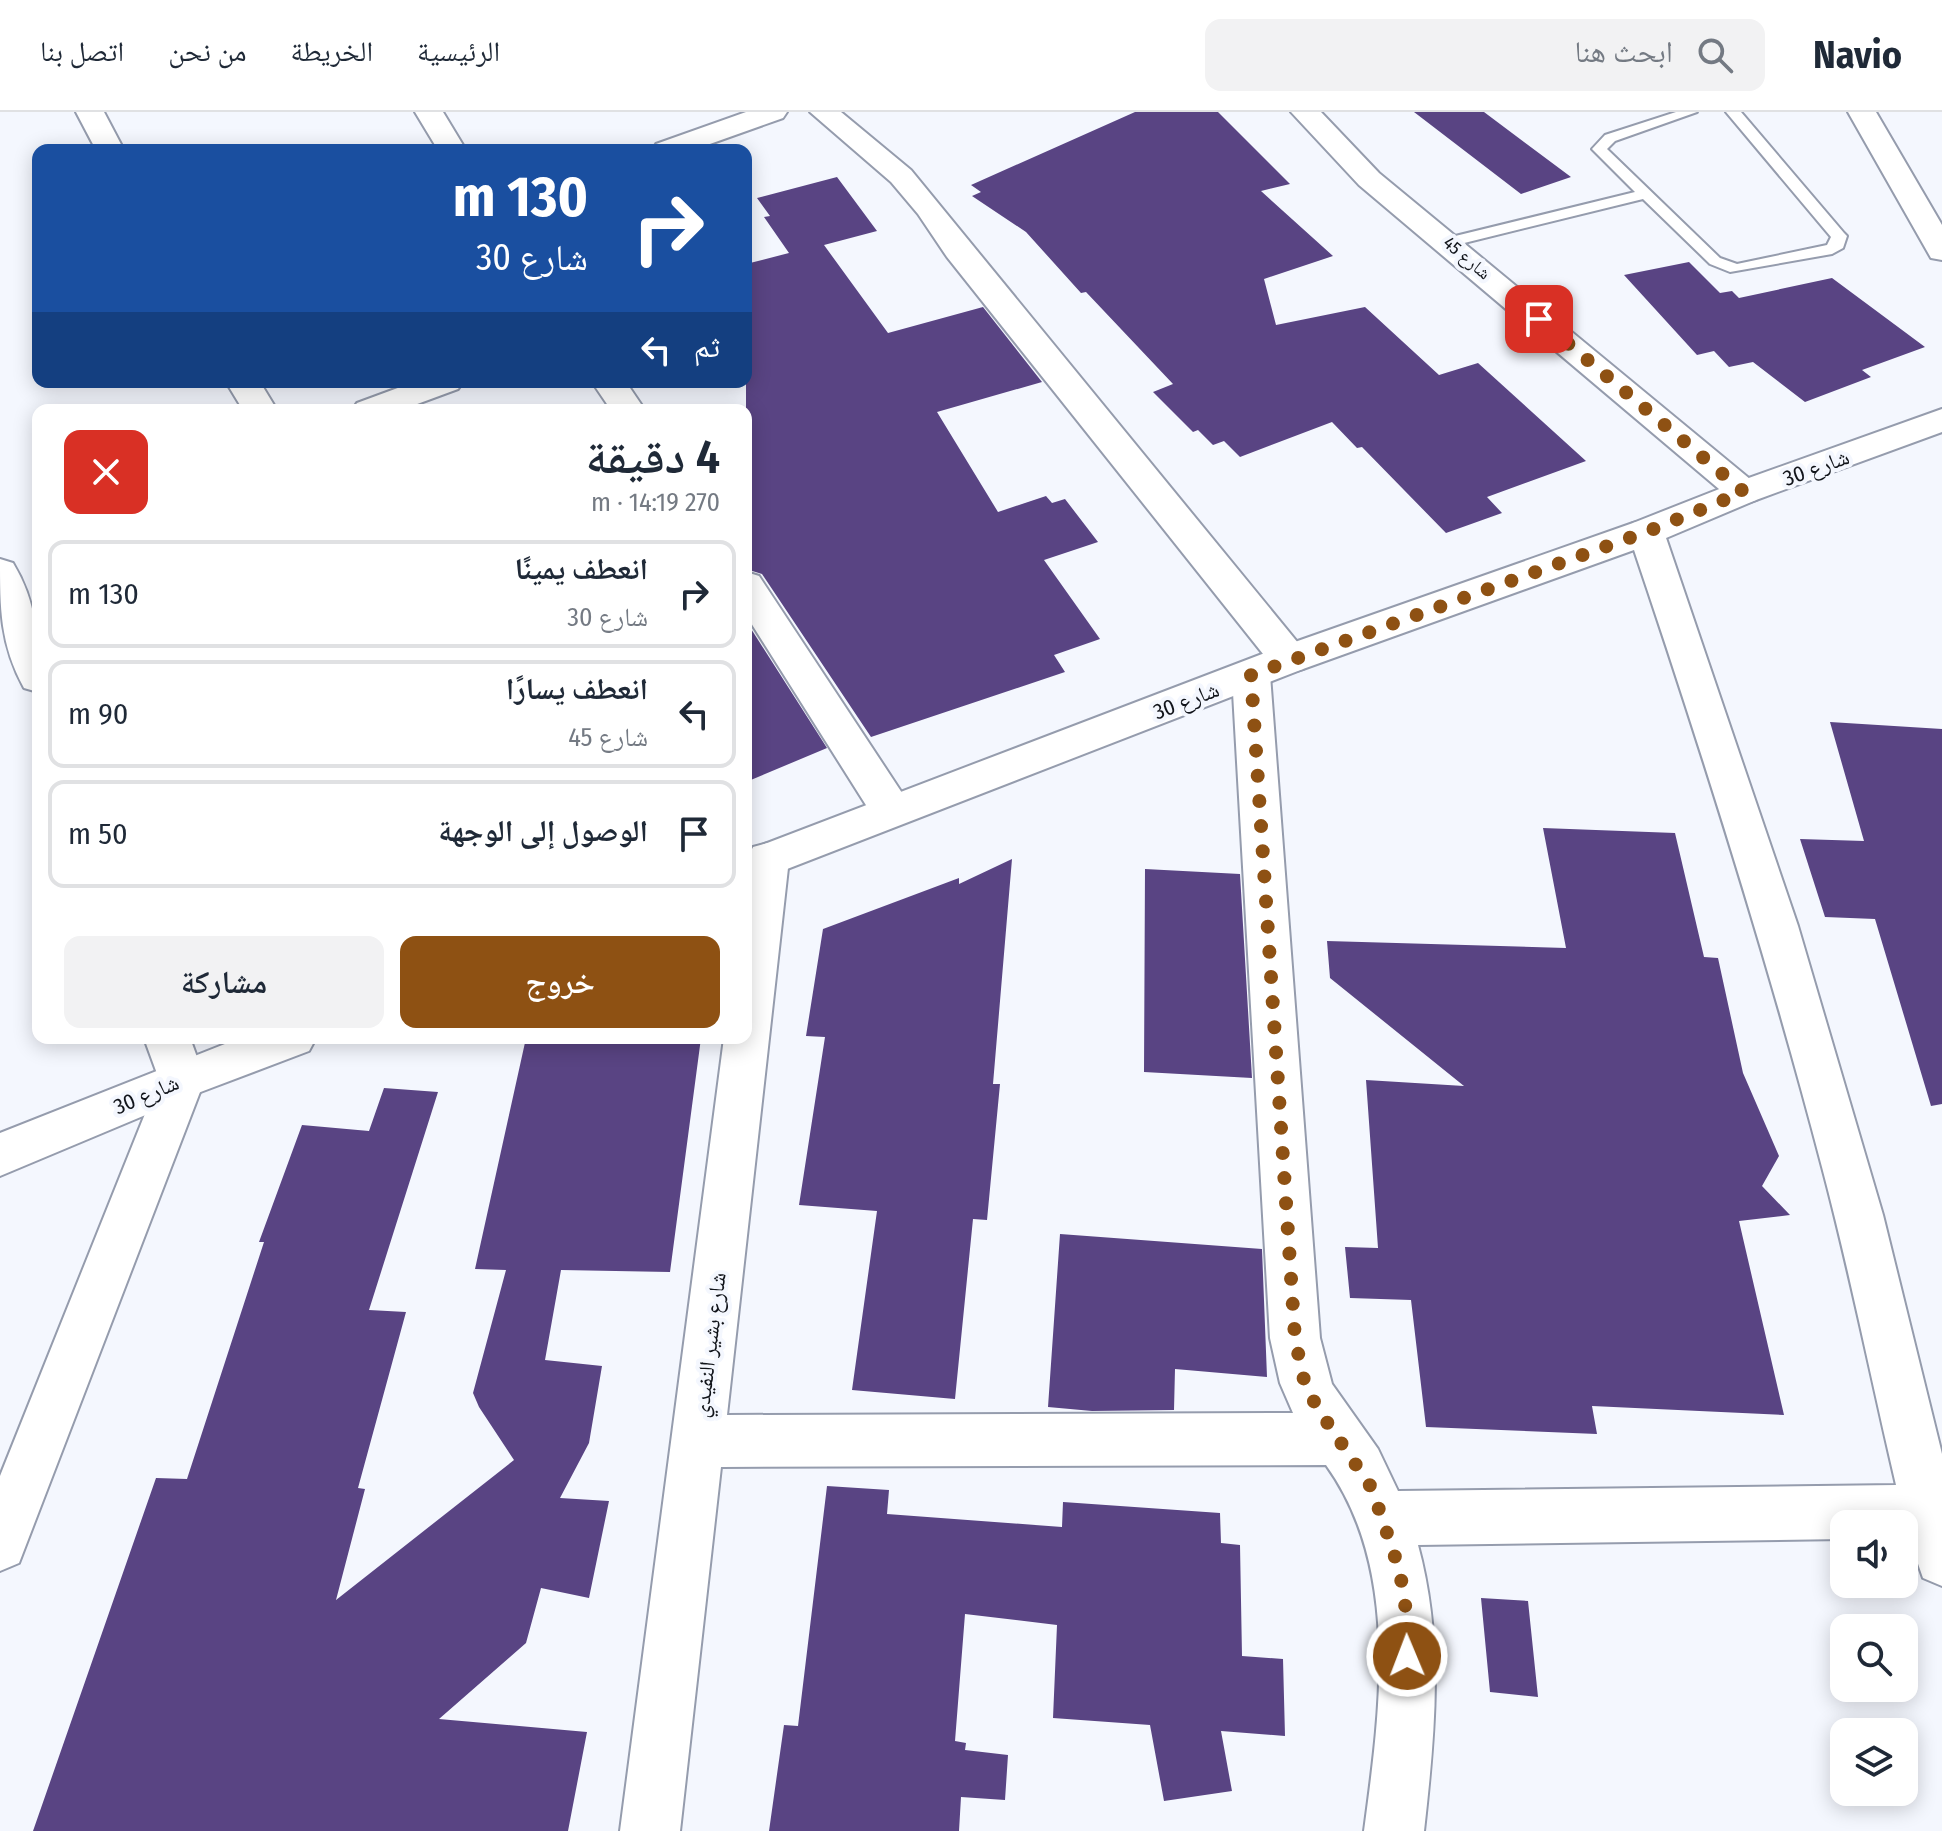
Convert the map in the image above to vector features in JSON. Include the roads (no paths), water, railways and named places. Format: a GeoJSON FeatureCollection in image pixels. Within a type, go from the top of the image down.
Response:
{"type":"FeatureCollection","features":[{"type":"Feature","properties":{"kind":"street"},"geometry":{"type":"LineString","coordinates":[[90,112],[107,144]]}},
{"type":"Feature","properties":{"kind":"street"},"geometry":{"type":"LineString","coordinates":[[429,112],[448,144]]}},
{"type":"Feature","properties":{"kind":"street"},"geometry":{"type":"LineString","coordinates":[[683,144],[773,112]]}},
{"type":"Feature","properties":{"kind":"street"},"geometry":{"type":"LineString","coordinates":[[824,112],[901,176],[929,208],[1270,667],[1295,1338],[1303,1377],[1316,1406],[1371,1487],[1399,1569],[1405,1600],[1407,1732],[1394,1831]]}},
{"type":"Feature","properties":{"kind":"street","name":"شارع 45"},"geometry":{"type":"LineString","coordinates":[[1305,112],[1369,179],[1744,492]]}},
{"type":"Feature","properties":{"kind":"street"},"geometry":{"type":"LineString","coordinates":[[1862,112],[1942,251]]}},
{"type":"Feature","properties":{"kind":"street"},"geometry":{"type":"LineString","coordinates":[[386,404],[430,388]]}},
{"type":"Feature","properties":{"kind":"street","name":"شارع 30"},"geometry":{"type":"LineString","coordinates":[[757,864],[1270,667],[1646,532],[1744,492],[1942,420]]}},
{"type":"Feature","properties":{"kind":"street"},"geometry":{"type":"LineString","coordinates":[[1382,1518],[1938,1527],[1848,1170],[1810,1035],[1703,696],[1646,532]]}},
{"type":"Feature","properties":{"kind":"street"},"geometry":{"type":"LineString","coordinates":[[0,572],[32,661]]}},
{"type":"Feature","properties":{"kind":"street"},"geometry":{"type":"LineString","coordinates":[[752,594],[891,810]]}},
{"type":"Feature","properties":{"kind":"street","name":"شارع بشير النفيدي"},"geometry":{"type":"LineString","coordinates":[[752,913],[757,864]]}},
{"type":"Feature","properties":{"kind":"street","name":"شارع 30"},"geometry":{"type":"LineString","coordinates":[[0,1155],[174,1058],[257,1044]]}},
{"type":"Feature","properties":{"kind":"street","name":"شارع بشير النفيدي"},"geometry":{"type":"LineString","coordinates":[[650,1831],[698,1441],[739,1044]]}},
{"type":"Feature","properties":{"kind":"street"},"geometry":{"type":"LineString","coordinates":[[0,1544],[174,1058]]}},
{"type":"Feature","properties":{"kind":"street"},"geometry":{"type":"LineString","coordinates":[[698,1441],[1338,1439]]}},
{"type":"Feature","properties":{"kind":"lane"},"geometry":{"type":"LineString","coordinates":[[1690,112],[1610,138],[1599,149],[1715,261],[1726,267],[1736,269],[1832,249],[1838,245],[1839,236],[1733,112]]}},
{"type":"Feature","properties":{"kind":"lane"},"geometry":{"type":"LineString","coordinates":[[1448,242],[1646,194]]}}]}
